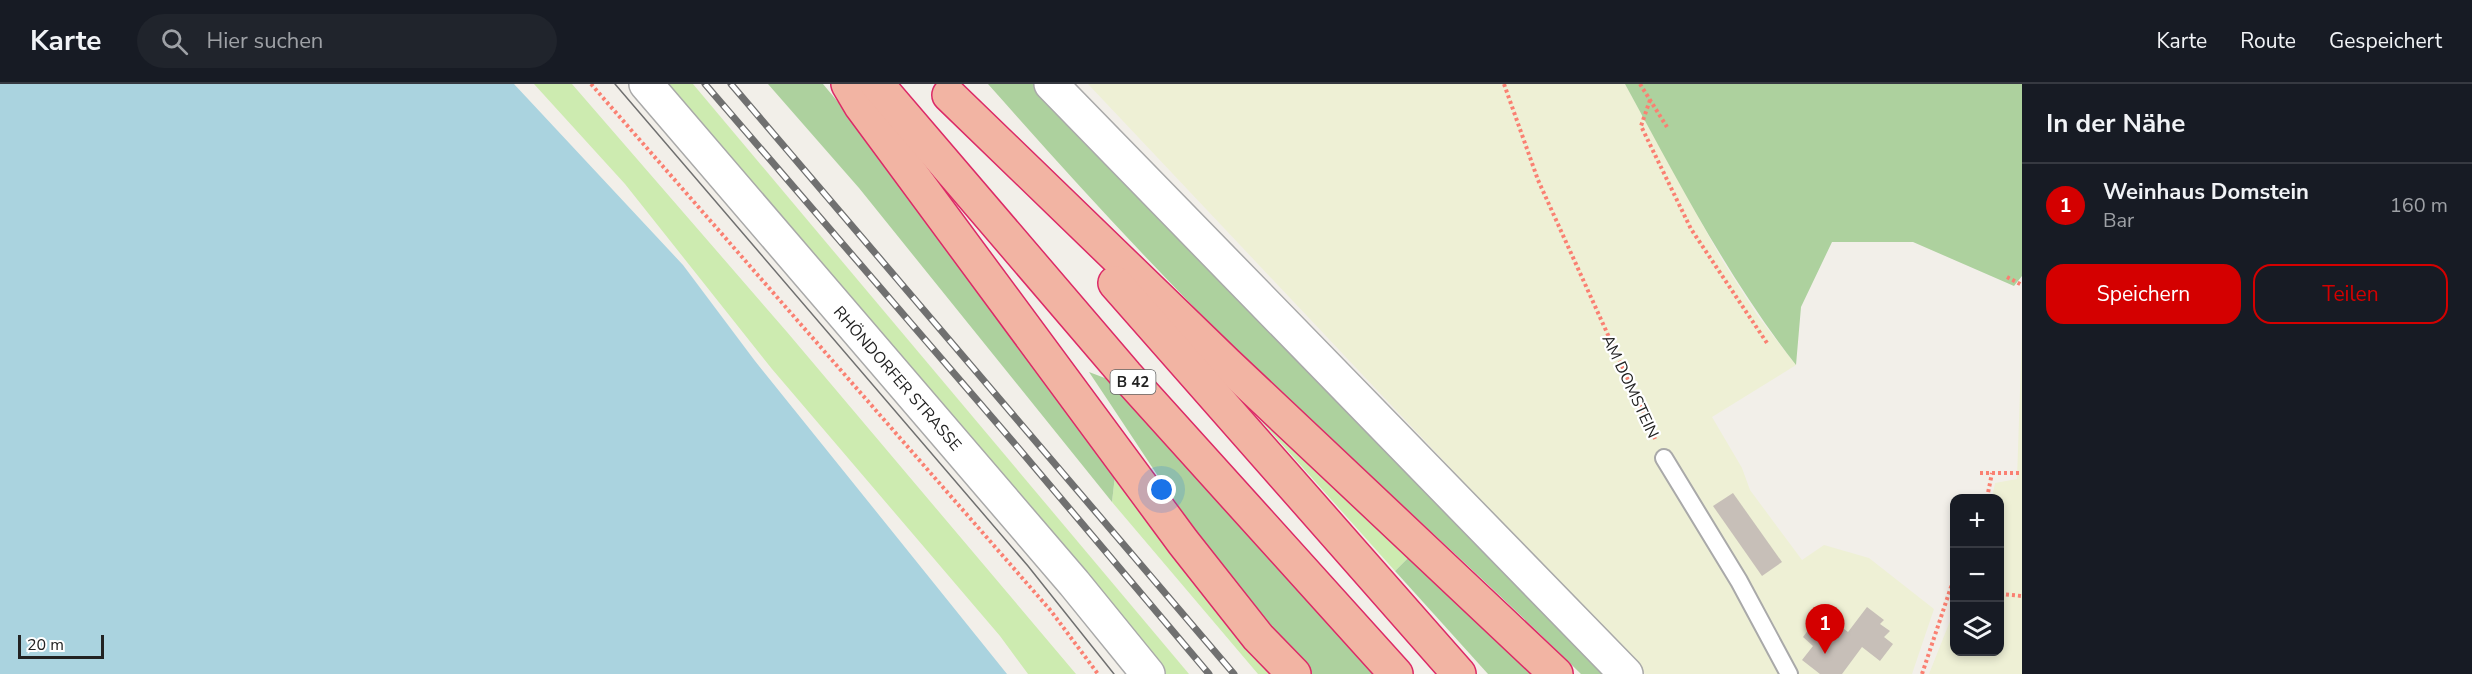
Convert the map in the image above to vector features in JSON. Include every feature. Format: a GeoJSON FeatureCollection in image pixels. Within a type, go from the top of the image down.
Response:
{"type":"FeatureCollection","features":[{"type":"Feature","properties":{"kind":"highway"},"geometry":{"type":"LineString","coordinates":[[848,84],[861,106],[1183,542],[1258,637],[1294,674]]}},
{"type":"Feature","properties":{"kind":"highway","name":"B 42"},"geometry":{"type":"LineString","coordinates":[[877,84],[1126,375],[1396,674]]}},
{"type":"Feature","properties":{"kind":"highway"},"geometry":{"type":"LineString","coordinates":[[945,89],[1459,674]]}},
{"type":"Feature","properties":{"kind":"highway"},"geometry":{"type":"LineString","coordinates":[[945,89],[1226,363],[1556,674]]}},
{"type":"Feature","properties":{"kind":"street","name":"RHÖNDORFER STRASSE"},"geometry":{"type":"LineString","coordinates":[[646,84],[1074,583],[1148,674]]}},
{"type":"Feature","properties":{"kind":"street"},"geometry":{"type":"LineString","coordinates":[[1052,84],[1626,674]]}},
{"type":"Feature","properties":{"kind":"lane","name":"AM DOMSTEIN"},"geometry":{"type":"LineString","coordinates":[[1664,458],[1739,581],[1789,674]]}},
{"type":"Feature","properties":{"kind":"path"},"geometry":{"type":"LineString","coordinates":[[591,84],[1051,611],[1098,674]]}},
{"type":"Feature","properties":{"kind":"path","name":"AM DOMSTEIN"},"geometry":{"type":"LineString","coordinates":[[1504,84],[1538,180],[1664,458]]}},
{"type":"Feature","properties":{"kind":"path"},"geometry":{"type":"LineString","coordinates":[[1640,84],[1667,127]]}},
{"type":"Feature","properties":{"kind":"path"},"geometry":{"type":"LineString","coordinates":[[1650,100],[1641,126],[1691,229],[1767,343]]}},
{"type":"Feature","properties":{"kind":"path"},"geometry":{"type":"LineString","coordinates":[[2007,277],[2022,285]]}},
{"type":"Feature","properties":{"kind":"path"},"geometry":{"type":"LineString","coordinates":[[1980,473],[2022,473]]}},
{"type":"Feature","properties":{"kind":"path"},"geometry":{"type":"LineString","coordinates":[[1988,494],[1992,473]]}},
{"type":"Feature","properties":{"kind":"path"},"geometry":{"type":"LineString","coordinates":[[2004,594],[2022,596]]}},
{"type":"Feature","properties":{"kind":"path"},"geometry":{"type":"LineString","coordinates":[[1922,674],[1950,599]]}},
{"type":"Feature","properties":{"kind":"green space"},"geometry":{"type":"Polygon","coordinates":[[[534,84],[572,84],[787,332],[1076,674],[1028,674],[1000,636],[772,369],[625,184],[534,84]]]}},
{"type":"Feature","properties":{"kind":"green space"},"geometry":{"type":"Polygon","coordinates":[[[667,84],[693,84],[1189,674],[1165,674],[667,84]]]}},
{"type":"Feature","properties":{"kind":"green space"},"geometry":{"type":"Polygon","coordinates":[[[768,84],[823,84],[848,114],[1115,476],[1112,502],[859,188],[768,84]]]}},
{"type":"Feature","properties":{"kind":"green space"},"geometry":{"type":"Polygon","coordinates":[[[988,84],[1039,84],[1610,674],[1581,674],[1281,393],[1142,253],[988,84]]]}},
{"type":"Feature","properties":{"kind":"green space"},"geometry":{"type":"Polygon","coordinates":[[[1088,84],[1625,84],[1722,260],[1757,315],[1796,365],[1712,417],[1742,468],[1750,490],[1802,560],[1824,545],[1869,558],[1934,609],[1912,674],[1645,674],[1088,84]]]}},
{"type":"Feature","properties":{"kind":"green space"},"geometry":{"type":"Polygon","coordinates":[[[1625,84],[2022,84],[2022,276],[2014,286],[1913,242],[1832,242],[1801,307],[1796,365],[1771,332],[1726,263],[1684,193],[1625,84]]]}},
{"type":"Feature","properties":{"kind":"green space"},"geometry":{"type":"Polygon","coordinates":[[[2022,332],[2022,674],[1929,674],[1950,621],[1950,656],[2004,656],[2004,494],[1993,494],[1995,483],[2017,479],[2022,332]]]}},
{"type":"Feature","properties":{"kind":"green space"},"geometry":{"type":"Polygon","coordinates":[[[1089,372],[1118,383],[1373,674],[1312,674],[1280,639],[1221,566],[1167,490],[1089,372]]]}},
{"type":"Feature","properties":{"kind":"green space"},"geometry":{"type":"Polygon","coordinates":[[[1246,404],[1410,556],[1395,571],[1246,404]]]}},
{"type":"Feature","properties":{"kind":"green space"},"geometry":{"type":"Polygon","coordinates":[[[1115,476],[1237,639],[1270,674],[1258,674],[1112,502],[1115,476]]]}},
{"type":"Feature","properties":{"kind":"green space"},"geometry":{"type":"Polygon","coordinates":[[[1410,556],[1534,674],[1488,674],[1395,571],[1410,556]]]}},
{"type":"Feature","properties":{"kind":"water"},"geometry":{"type":"Polygon","coordinates":[[[0,84],[514,84],[683,265],[755,361],[1007,674],[0,674],[0,84]]]}},
{"type":"Feature","properties":{"kind":"building"},"geometry":{"type":"Polygon","coordinates":[[[1733,493],[1782,562],[1762,576],[1713,506],[1733,493]]]}},
{"type":"Feature","properties":{"kind":"building"},"geometry":{"type":"Polygon","coordinates":[[[1867,607],[1884,620],[1880,624],[1890,631],[1884,637],[1893,644],[1880,661],[1862,647],[1842,674],[1820,674],[1802,660],[1813,646],[1803,637],[1822,612],[1848,632],[1867,607]]]}},
{"type":"Feature","properties":{"kind":"tram line"},"geometry":{"type":"LineString","coordinates":[[615,84],[1028,566],[1114,674]]}},
{"type":"Feature","properties":{"kind":"railway"},"geometry":{"type":"LineString","coordinates":[[705,84],[1209,674]]}},
{"type":"Feature","properties":{"kind":"railway"},"geometry":{"type":"LineString","coordinates":[[731,84],[1234,674]]}},
{"type":"Feature","properties":{"kind":"place","name":"Weinhaus Domstein"},"geometry":{"type":"Point","coordinates":[1825,654]}}]}
